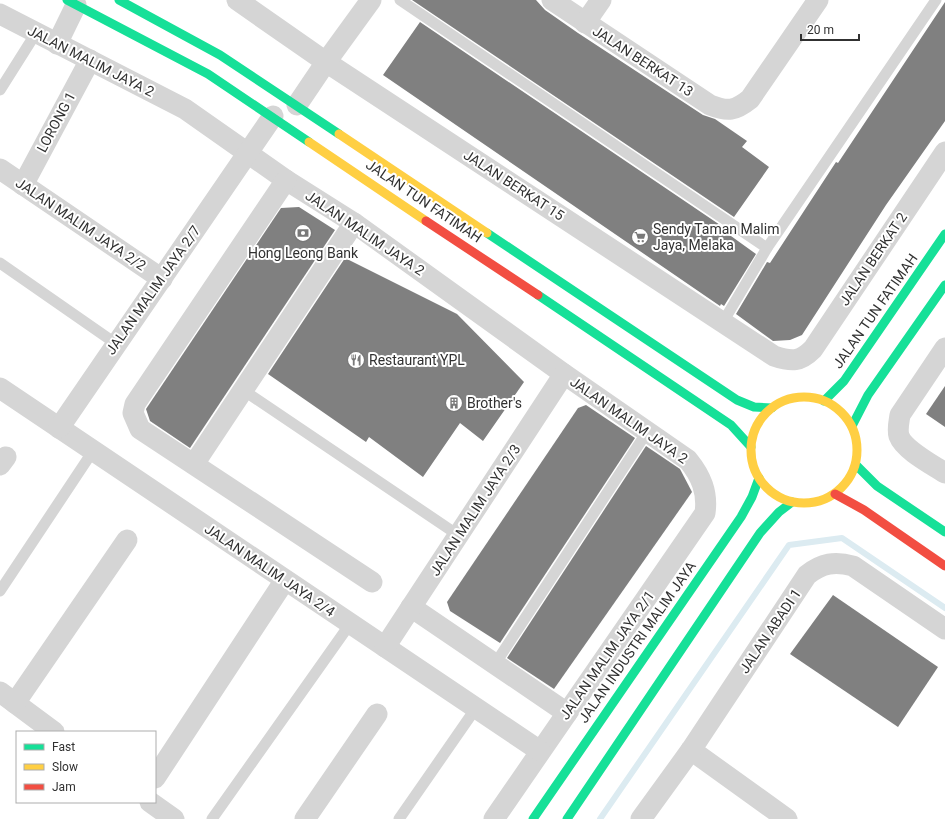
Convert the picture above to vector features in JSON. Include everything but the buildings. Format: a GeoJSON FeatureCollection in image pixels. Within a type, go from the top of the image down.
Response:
{"type":"FeatureCollection","features":[{"type":"Feature","properties":{"kind":"main road","name":"JALAN TUN FATIMAH"},"geometry":{"type":"LineString","coordinates":[[119,0],[220,55],[298,105],[737,400],[754,406],[772,408]]}},
{"type":"Feature","properties":{"kind":"main road","name":"JALAN TUN FATIMAH"},"geometry":{"type":"LineString","coordinates":[[72,2],[208,74],[273,116],[730,424],[751,447]]}},
{"type":"Feature","properties":{"kind":"main road","name":"JALAN TUN FATIMAH"},"geometry":{"type":"LineString","coordinates":[[824,401],[844,380],[945,234]]}},
{"type":"Feature","properties":{"kind":"main road"},"geometry":{"type":"LineString","coordinates":[[852,426],[868,395],[945,285]]}},
{"type":"Feature","properties":{"kind":"main road"},"geometry":{"type":"LineString","coordinates":[[802,397],[824,401],[835,407],[845,416],[852,426],[857,439],[858,452],[856,465],[851,476],[835,494],[814,503],[792,502],[773,493],[759,478],[754,468],[751,447],[758,425],[772,408],[781,402],[802,397]]}},
{"type":"Feature","properties":{"kind":"main road"},"geometry":{"type":"LineString","coordinates":[[856,465],[877,486],[945,532]]}},
{"type":"Feature","properties":{"kind":"main road","name":"JALAN INDUSTRI MALIM JAYA"},"geometry":{"type":"LineString","coordinates":[[532,819],[741,517],[752,497],[759,478]]}},
{"type":"Feature","properties":{"kind":"main road"},"geometry":{"type":"LineString","coordinates":[[835,494],[864,510],[945,566]]}},
{"type":"Feature","properties":{"kind":"main road"},"geometry":{"type":"LineString","coordinates":[[567,819],[760,533],[778,512],[792,502]]}},
{"type":"Feature","properties":{"kind":"street","name":"JALAN BERKAT 15"},"geometry":{"type":"LineString","coordinates":[[237,0],[326,62],[774,356],[784,360],[795,360]]}},
{"type":"Feature","properties":{"kind":"street"},"geometry":{"type":"LineString","coordinates":[[298,105],[326,62],[371,0]]}},
{"type":"Feature","properties":{"kind":"street","name":"JALAN BERKAT 13"},"geometry":{"type":"LineString","coordinates":[[552,0],[710,105],[723,110],[739,108],[750,99],[818,0]]}},
{"type":"Feature","properties":{"kind":"street"},"geometry":{"type":"LineString","coordinates":[[585,23],[601,0]]}},
{"type":"Feature","properties":{"kind":"street"},"geometry":{"type":"LineString","coordinates":[[57,44],[72,2]]}},
{"type":"Feature","properties":{"kind":"street","name":"JALAN MALIM JAYA 2"},"geometry":{"type":"LineString","coordinates":[[0,14],[185,110],[286,180],[354,223],[564,374],[688,460],[695,469],[704,487]]}},
{"type":"Feature","properties":{"kind":"street","name":"LORONG 1"},"geometry":{"type":"LineString","coordinates":[[23,185],[90,60]]}},
{"type":"Feature","properties":{"kind":"street","name":"JALAN MALIM JAYA 2/7"},"geometry":{"type":"LineString","coordinates":[[58,428],[115,343],[162,279],[273,116]]}},
{"type":"Feature","properties":{"kind":"street","name":"JALAN BERKAT 2"},"geometry":{"type":"LineString","coordinates":[[795,360],[804,358],[813,348],[945,152]]}},
{"type":"Feature","properties":{"kind":"street","name":"JALAN MALIM JAYA 2/2"},"geometry":{"type":"LineString","coordinates":[[0,169],[162,279]]}},
{"type":"Feature","properties":{"kind":"street"},"geometry":{"type":"LineString","coordinates":[[286,180],[135,404],[133,413],[140,429],[372,582]]}},
{"type":"Feature","properties":{"kind":"street"},"geometry":{"type":"LineString","coordinates":[[194,464],[354,223]]}},
{"type":"Feature","properties":{"kind":"street"},"geometry":{"type":"LineString","coordinates":[[945,348],[900,415],[898,425],[899,437],[907,447],[945,473]]}},
{"type":"Feature","properties":{"kind":"street","name":"JALAN MALIM JAYA 2/3"},"geometry":{"type":"LineString","coordinates":[[384,647],[564,374]]}},
{"type":"Feature","properties":{"kind":"street","name":"JALAN MALIM JAYA 2/4"},"geometry":{"type":"LineString","coordinates":[[0,388],[540,751]]}},
{"type":"Feature","properties":{"kind":"street","name":"JALAN MALIM JAYA 2/1"},"geometry":{"type":"LineString","coordinates":[[494,819],[705,513],[707,502],[704,487]]}},
{"type":"Feature","properties":{"kind":"street"},"geometry":{"type":"LineString","coordinates":[[53,731],[8,698],[127,540]]}},
{"type":"Feature","properties":{"kind":"street","name":"JALAN ABADI 1"},"geometry":{"type":"LineString","coordinates":[[641,819],[691,750],[807,575],[817,567],[840,563],[853,566],[945,629]]}},
{"type":"Feature","properties":{"kind":"street"},"geometry":{"type":"LineString","coordinates":[[156,776],[285,580]]}},
{"type":"Feature","properties":{"kind":"street"},"geometry":{"type":"LineString","coordinates":[[411,607],[567,713]]}},
{"type":"Feature","properties":{"kind":"street"},"geometry":{"type":"LineString","coordinates":[[305,819],[377,714]]}},
{"type":"Feature","properties":{"kind":"street"},"geometry":{"type":"LineString","coordinates":[[691,750],[787,819]]}},
{"type":"Feature","properties":{"kind":"street"},"geometry":{"type":"LineString","coordinates":[[151,803],[174,819]]}},
{"type":"Feature","properties":{"kind":"lane"},"geometry":{"type":"LineString","coordinates":[[400,0],[767,248]]}},
{"type":"Feature","properties":{"kind":"lane"},"geometry":{"type":"LineString","coordinates":[[723,322],[767,248],[936,0]]}},
{"type":"Feature","properties":{"kind":"lane"},"geometry":{"type":"LineString","coordinates":[[0,90],[36,33]]}},
{"type":"Feature","properties":{"kind":"lane"},"geometry":{"type":"LineString","coordinates":[[0,263],[115,343]]}},
{"type":"Feature","properties":{"kind":"lane"},"geometry":{"type":"LineString","coordinates":[[243,390],[458,535]]}},
{"type":"Feature","properties":{"kind":"lane"},"geometry":{"type":"LineString","coordinates":[[495,664],[647,432]]}},
{"type":"Feature","properties":{"kind":"lane"},"geometry":{"type":"LineString","coordinates":[[0,590],[93,450]]}},
{"type":"Feature","properties":{"kind":"lane"},"geometry":{"type":"LineString","coordinates":[[212,819],[350,624]]}},
{"type":"Feature","properties":{"kind":"lane"},"geometry":{"type":"LineString","coordinates":[[399,819],[476,708]]}},
{"type":"Feature","properties":{"kind":"waterway"},"geometry":{"type":"LineString","coordinates":[[600,819],[789,545],[842,538],[945,608]]}},
{"type":"Feature","properties":{"kind":"traffic: fast"},"geometry":{"type":"LineString","coordinates":[[67,0],[208,74],[309,142]]}},
{"type":"Feature","properties":{"kind":"traffic: fast"},"geometry":{"type":"LineString","coordinates":[[119,0],[220,55],[339,134]]}},
{"type":"Feature","properties":{"kind":"traffic: fast"},"geometry":{"type":"LineString","coordinates":[[487,233],[737,400],[754,407],[772,408]]}},
{"type":"Feature","properties":{"kind":"traffic: fast"},"geometry":{"type":"LineString","coordinates":[[824,401],[844,381],[945,234]]}},
{"type":"Feature","properties":{"kind":"traffic: fast"},"geometry":{"type":"LineString","coordinates":[[852,426],[868,395],[945,285]]}},
{"type":"Feature","properties":{"kind":"traffic: fast"},"geometry":{"type":"LineString","coordinates":[[538,295],[731,425],[751,447]]}},
{"type":"Feature","properties":{"kind":"traffic: fast"},"geometry":{"type":"LineString","coordinates":[[856,465],[877,486],[945,532]]}},
{"type":"Feature","properties":{"kind":"traffic: fast"},"geometry":{"type":"LineString","coordinates":[[533,819],[741,517],[752,497],[759,478]]}},
{"type":"Feature","properties":{"kind":"traffic: fast"},"geometry":{"type":"LineString","coordinates":[[567,819],[760,533],[779,512],[792,502]]}},
{"type":"Feature","properties":{"kind":"traffic: slow"},"geometry":{"type":"LineString","coordinates":[[339,134],[487,233]]}},
{"type":"Feature","properties":{"kind":"traffic: slow"},"geometry":{"type":"LineString","coordinates":[[309,142],[426,221]]}},
{"type":"Feature","properties":{"kind":"traffic: slow"},"geometry":{"type":"LineString","coordinates":[[804,397],[824,401],[842,412],[853,430],[857,450],[853,470],[842,488],[824,499],[804,503],[784,499],[766,488],[755,470],[751,450],[755,430],[766,412],[784,401],[804,397]]}},
{"type":"Feature","properties":{"kind":"traffic: jam"},"geometry":{"type":"LineString","coordinates":[[426,221],[538,295]]}},
{"type":"Feature","properties":{"kind":"traffic: jam"},"geometry":{"type":"LineString","coordinates":[[835,494],[864,510],[945,566]]}},
{"type":"Feature","properties":{"kind":"place","name":"Hong Leong Bank"},"geometry":{"type":"Point","coordinates":[303,233]}},
{"type":"Feature","properties":{"kind":"place","name":"Sendy Taman Malim Jaya, Melaka"},"geometry":{"type":"Point","coordinates":[640,237]}},
{"type":"Feature","properties":{"kind":"place","name":"Restaurant YPL"},"geometry":{"type":"Point","coordinates":[356,360]}},
{"type":"Feature","properties":{"kind":"place","name":"Brother's"},"geometry":{"type":"Point","coordinates":[454,403]}}]}
